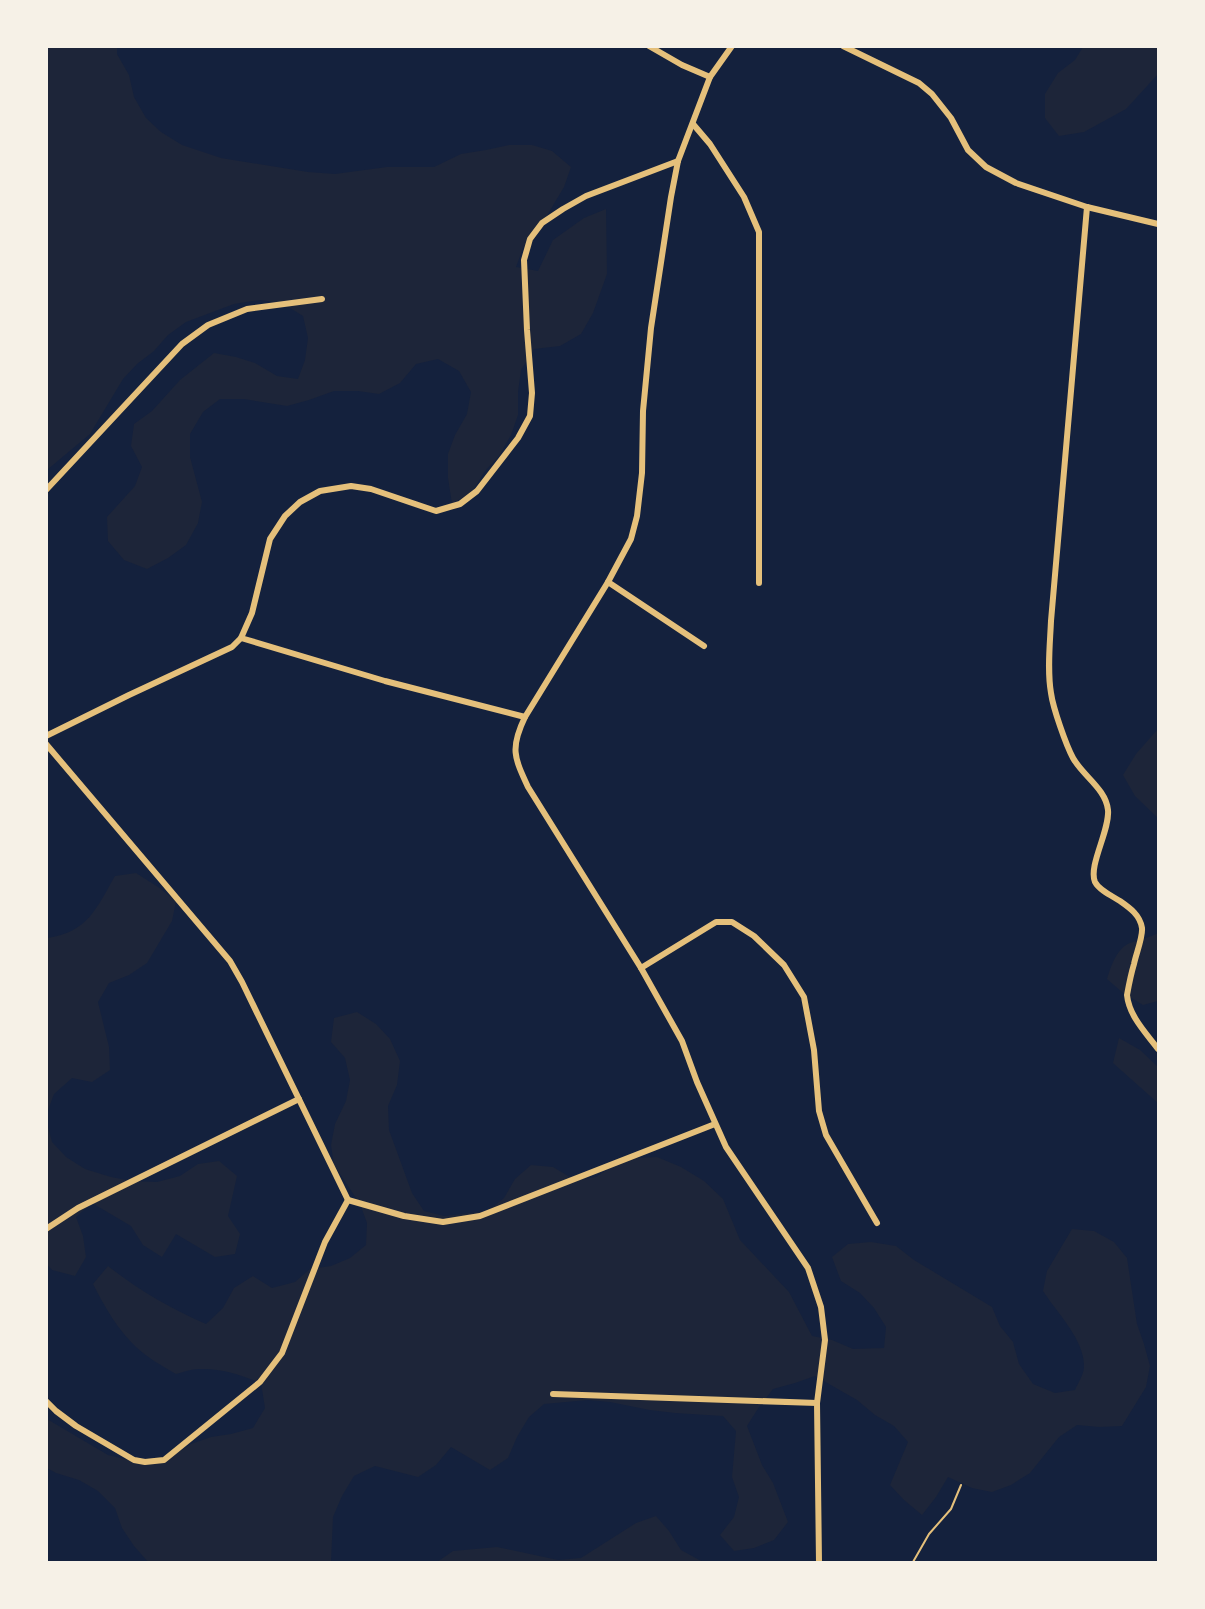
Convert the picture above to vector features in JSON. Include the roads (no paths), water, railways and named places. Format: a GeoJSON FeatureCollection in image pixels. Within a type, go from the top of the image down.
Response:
{"type":"FeatureCollection","features":[{"type":"Feature","properties":{"kind":"street"},"geometry":{"type":"LineString","coordinates":[[649,46],[682,66],[710,77]]}},
{"type":"Feature","properties":{"kind":"street"},"geometry":{"type":"LineString","coordinates":[[732,46],[710,77],[678,162],[651,327],[643,411],[642,473],[638,516],[631,539],[608,582],[525,717],[518,730],[514,747],[517,764],[528,787],[641,968],[682,1041],[726,1148],[808,1268],[820,1307],[825,1340],[817,1403],[819,1563]]}},
{"type":"Feature","properties":{"kind":"street"},"geometry":{"type":"LineString","coordinates":[[843,46],[919,83],[932,94],[951,118],[968,150],[986,167],[1016,183],[1088,207],[1158,224]]}},
{"type":"Feature","properties":{"kind":"street"},"geometry":{"type":"LineString","coordinates":[[693,124],[710,144],[744,197],[759,232],[759,583]]}},
{"type":"Feature","properties":{"kind":"street"},"geometry":{"type":"LineString","coordinates":[[46,736],[232,647],[241,638],[252,613],[270,539],[285,516],[300,502],[320,491],[351,486],[371,489],[436,511],[460,504],[477,491],[518,438],[530,416],[532,393],[524,261],[530,238],[542,223],[586,196],[678,162]]}},
{"type":"Feature","properties":{"kind":"street"},"geometry":{"type":"LineString","coordinates":[[1088,207],[1051,621],[1049,659],[1051,695],[1073,758],[1106,801],[1108,812],[1104,835],[1095,863],[1095,882],[1131,908],[1139,919],[1143,930],[1127,995],[1128,1003],[1132,1014],[1158,1049]]}},
{"type":"Feature","properties":{"kind":"street"},"geometry":{"type":"LineString","coordinates":[[46,490],[182,344],[208,325],[247,309],[322,299]]}},
{"type":"Feature","properties":{"kind":"street"},"geometry":{"type":"LineString","coordinates":[[608,582],[704,646]]}},
{"type":"Feature","properties":{"kind":"street"},"geometry":{"type":"LineString","coordinates":[[241,638],[385,681],[525,717]]}},
{"type":"Feature","properties":{"kind":"street"},"geometry":{"type":"LineString","coordinates":[[46,744],[230,961],[348,1200],[404,1216],[443,1222],[480,1216],[715,1124]]}},
{"type":"Feature","properties":{"kind":"street"},"geometry":{"type":"LineString","coordinates":[[641,968],[716,922],[732,922],[754,936],[784,965],[804,997],[814,1050],[819,1111],[826,1135],[877,1223]]}},
{"type":"Feature","properties":{"kind":"street"},"geometry":{"type":"LineString","coordinates":[[46,1229],[78,1208],[299,1099]]}},
{"type":"Feature","properties":{"kind":"street"},"geometry":{"type":"LineString","coordinates":[[46,1401],[56,1412],[76,1426],[134,1460],[146,1462],[164,1460],[260,1382],[282,1353],[325,1242],[348,1200]]}},
{"type":"Feature","properties":{"kind":"street"},"geometry":{"type":"LineString","coordinates":[[553,1394],[817,1403]]}}]}
